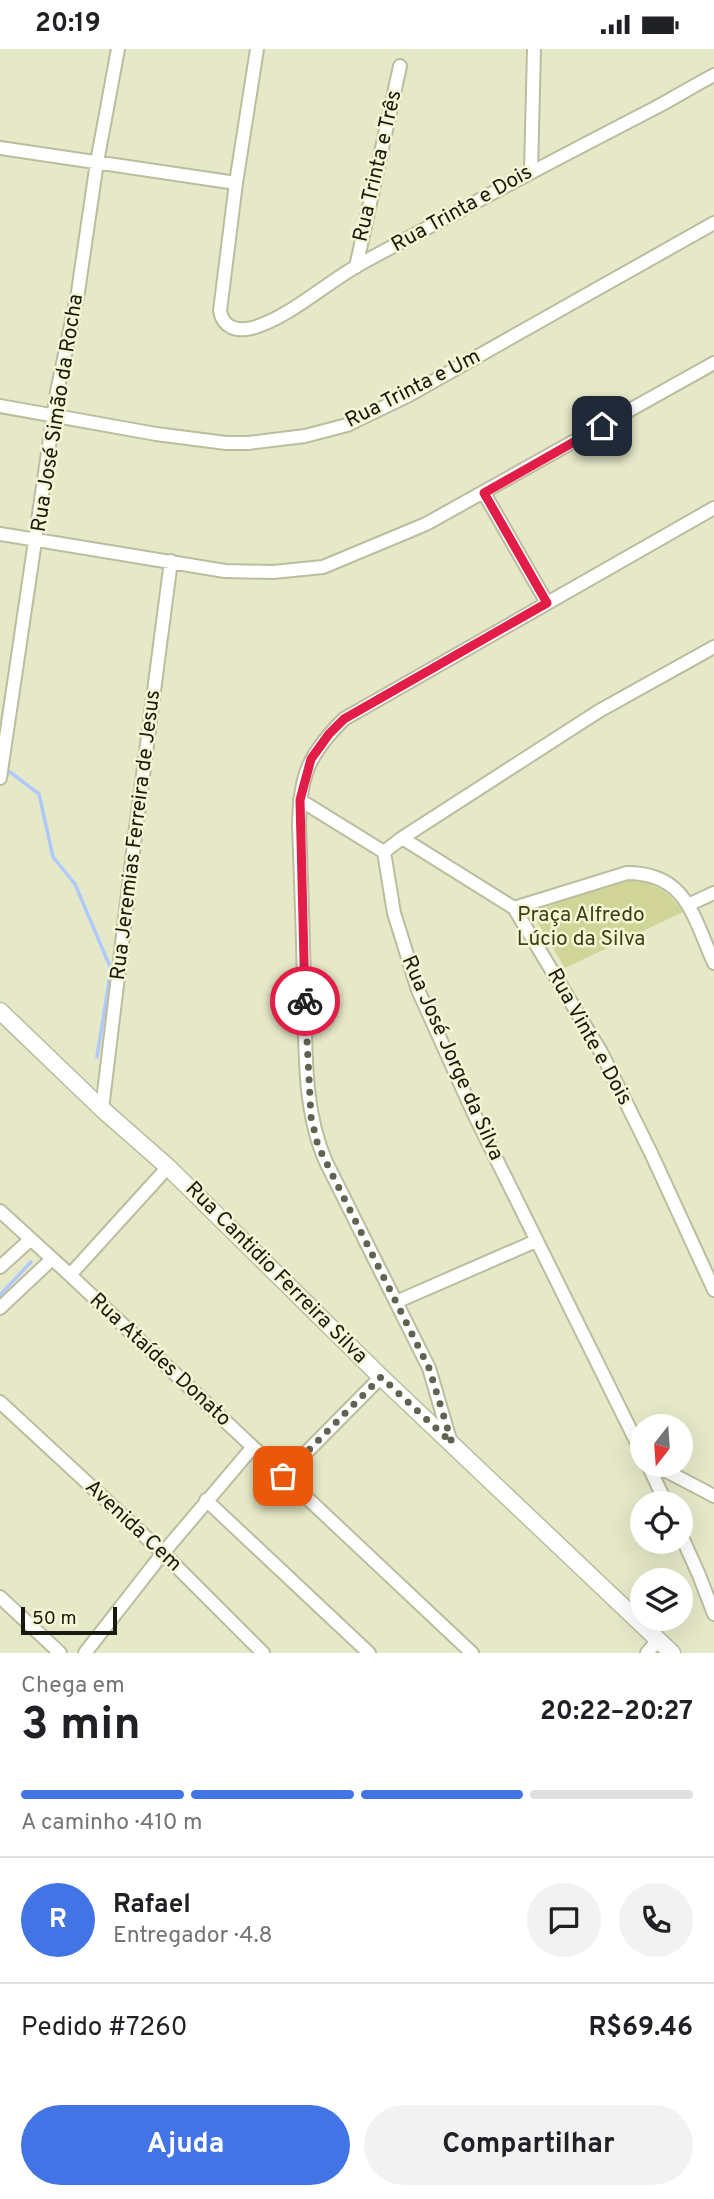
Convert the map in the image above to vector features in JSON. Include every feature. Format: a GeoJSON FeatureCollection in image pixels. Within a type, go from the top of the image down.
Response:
{"type":"FeatureCollection","features":[{"type":"Feature","properties":{"kind":"street","name":"Rua José Simão da Rocha"},"geometry":{"type":"LineString","coordinates":[[0,778],[54,417],[78,292],[97,162],[118,49]]}},
{"type":"Feature","properties":{"kind":"street"},"geometry":{"type":"LineString","coordinates":[[0,148],[236,183],[257,49]]}},
{"type":"Feature","properties":{"kind":"street"},"geometry":{"type":"LineString","coordinates":[[531,171],[534,49]]}},
{"type":"Feature","properties":{"kind":"street","name":"Rua Trinta e Três"},"geometry":{"type":"LineString","coordinates":[[356,267],[400,66]]}},
{"type":"Feature","properties":{"kind":"street","name":"Rua Trinta e Dois"},"geometry":{"type":"LineString","coordinates":[[236,183],[220,311],[222,320],[239,330],[265,324],[356,267],[714,75]]}},
{"type":"Feature","properties":{"kind":"street","name":"Rua Trinta e Um"},"geometry":{"type":"LineString","coordinates":[[0,405],[54,417],[226,443],[305,436],[347,425],[409,395],[714,223]]}},
{"type":"Feature","properties":{"kind":"street"},"geometry":{"type":"LineString","coordinates":[[0,534],[225,571],[298,571],[323,566],[426,524],[714,363]]}},
{"type":"Feature","properties":{"kind":"street"},"geometry":{"type":"LineString","coordinates":[[484,493],[547,603]]}},
{"type":"Feature","properties":{"kind":"street"},"geometry":{"type":"LineString","coordinates":[[452,1443],[429,1368],[318,1146],[311,1117],[306,1046],[300,800],[311,759],[344,719],[714,508]]}},
{"type":"Feature","properties":{"kind":"street","name":"Rua Jeremias Ferreira de Jesus"},"geometry":{"type":"LineString","coordinates":[[102,1109],[171,561]]}},
{"type":"Feature","properties":{"kind":"street"},"geometry":{"type":"LineString","coordinates":[[300,800],[384,852],[599,711],[714,647]]}},
{"type":"Feature","properties":{"kind":"street","name":"Rua Vinte e Dois"},"geometry":{"type":"LineString","coordinates":[[402,838],[514,908],[601,1052],[714,1290]]}},
{"type":"Feature","properties":{"kind":"street","name":"Rua José Jorge da Silva"},"geometry":{"type":"LineString","coordinates":[[384,852],[394,913],[418,990],[474,1114],[630,1429]]}},
{"type":"Feature","properties":{"kind":"street"},"geometry":{"type":"LineString","coordinates":[[514,908],[627,873],[645,873],[660,877],[671,884],[688,905],[714,963]]}},
{"type":"Feature","properties":{"kind":"street"},"geometry":{"type":"LineString","coordinates":[[688,905],[714,893]]}},
{"type":"Feature","properties":{"kind":"street","name":"Rua Cantidio Ferreira Silva"},"geometry":{"type":"LineString","coordinates":[[0,1011],[102,1109],[168,1167],[381,1377],[672,1653]]}},
{"type":"Feature","properties":{"kind":"street"},"geometry":{"type":"LineString","coordinates":[[70,1275],[168,1167]]}},
{"type":"Feature","properties":{"kind":"street","name":"Rua Ataídes Donato"},"geometry":{"type":"LineString","coordinates":[[0,1211],[472,1653]]}},
{"type":"Feature","properties":{"kind":"street"},"geometry":{"type":"LineString","coordinates":[[0,1267],[30,1239]]}},
{"type":"Feature","properties":{"kind":"street"},"geometry":{"type":"LineString","coordinates":[[396,1302],[536,1241]]}},
{"type":"Feature","properties":{"kind":"street"},"geometry":{"type":"LineString","coordinates":[[0,1308],[52,1259]]}},
{"type":"Feature","properties":{"kind":"street"},"geometry":{"type":"LineString","coordinates":[[283,1476],[381,1377]]}},
{"type":"Feature","properties":{"kind":"street","name":"Avenida Cem"},"geometry":{"type":"LineString","coordinates":[[0,1402],[163,1553],[263,1653]]}},
{"type":"Feature","properties":{"kind":"street"},"geometry":{"type":"LineString","coordinates":[[85,1653],[206,1500],[253,1447]]}},
{"type":"Feature","properties":{"kind":"street"},"geometry":{"type":"LineString","coordinates":[[678,1477],[714,1496]]}},
{"type":"Feature","properties":{"kind":"street"},"geometry":{"type":"LineString","coordinates":[[206,1500],[369,1653]]}},
{"type":"Feature","properties":{"kind":"street"},"geometry":{"type":"LineString","coordinates":[[690,1554],[714,1614]]}},
{"type":"Feature","properties":{"kind":"street"},"geometry":{"type":"LineString","coordinates":[[0,1597],[60,1653]]}},
{"type":"Feature","properties":{"kind":"street"},"geometry":{"type":"LineString","coordinates":[[646,1653],[658,1640]]}},
{"type":"Feature","properties":{"kind":"green space","name":"Praça Alfredo Lúcio da Silva"},"geometry":{"type":"Polygon","coordinates":[[[634,879],[662,890],[683,912],[565,968],[532,913],[582,894],[634,879]]]}},
{"type":"Feature","properties":{"kind":"waterway"},"geometry":{"type":"LineString","coordinates":[[10,772],[39,794],[53,857],[75,884],[111,969],[97,1057]]}},
{"type":"Feature","properties":{"kind":"waterway"},"geometry":{"type":"LineString","coordinates":[[0,1295],[31,1262]]}},
{"type":"Feature","properties":{"kind":"way so far"},"geometry":{"type":"LineString","coordinates":[[283,1476],[381,1377],[452,1443],[429,1368],[318,1146],[311,1117],[305,1001]]}},
{"type":"Feature","properties":{"kind":"route"},"geometry":{"type":"LineString","coordinates":[[305,1001],[300,800],[311,759],[344,719],[547,603],[484,493],[602,426]]}}]}
